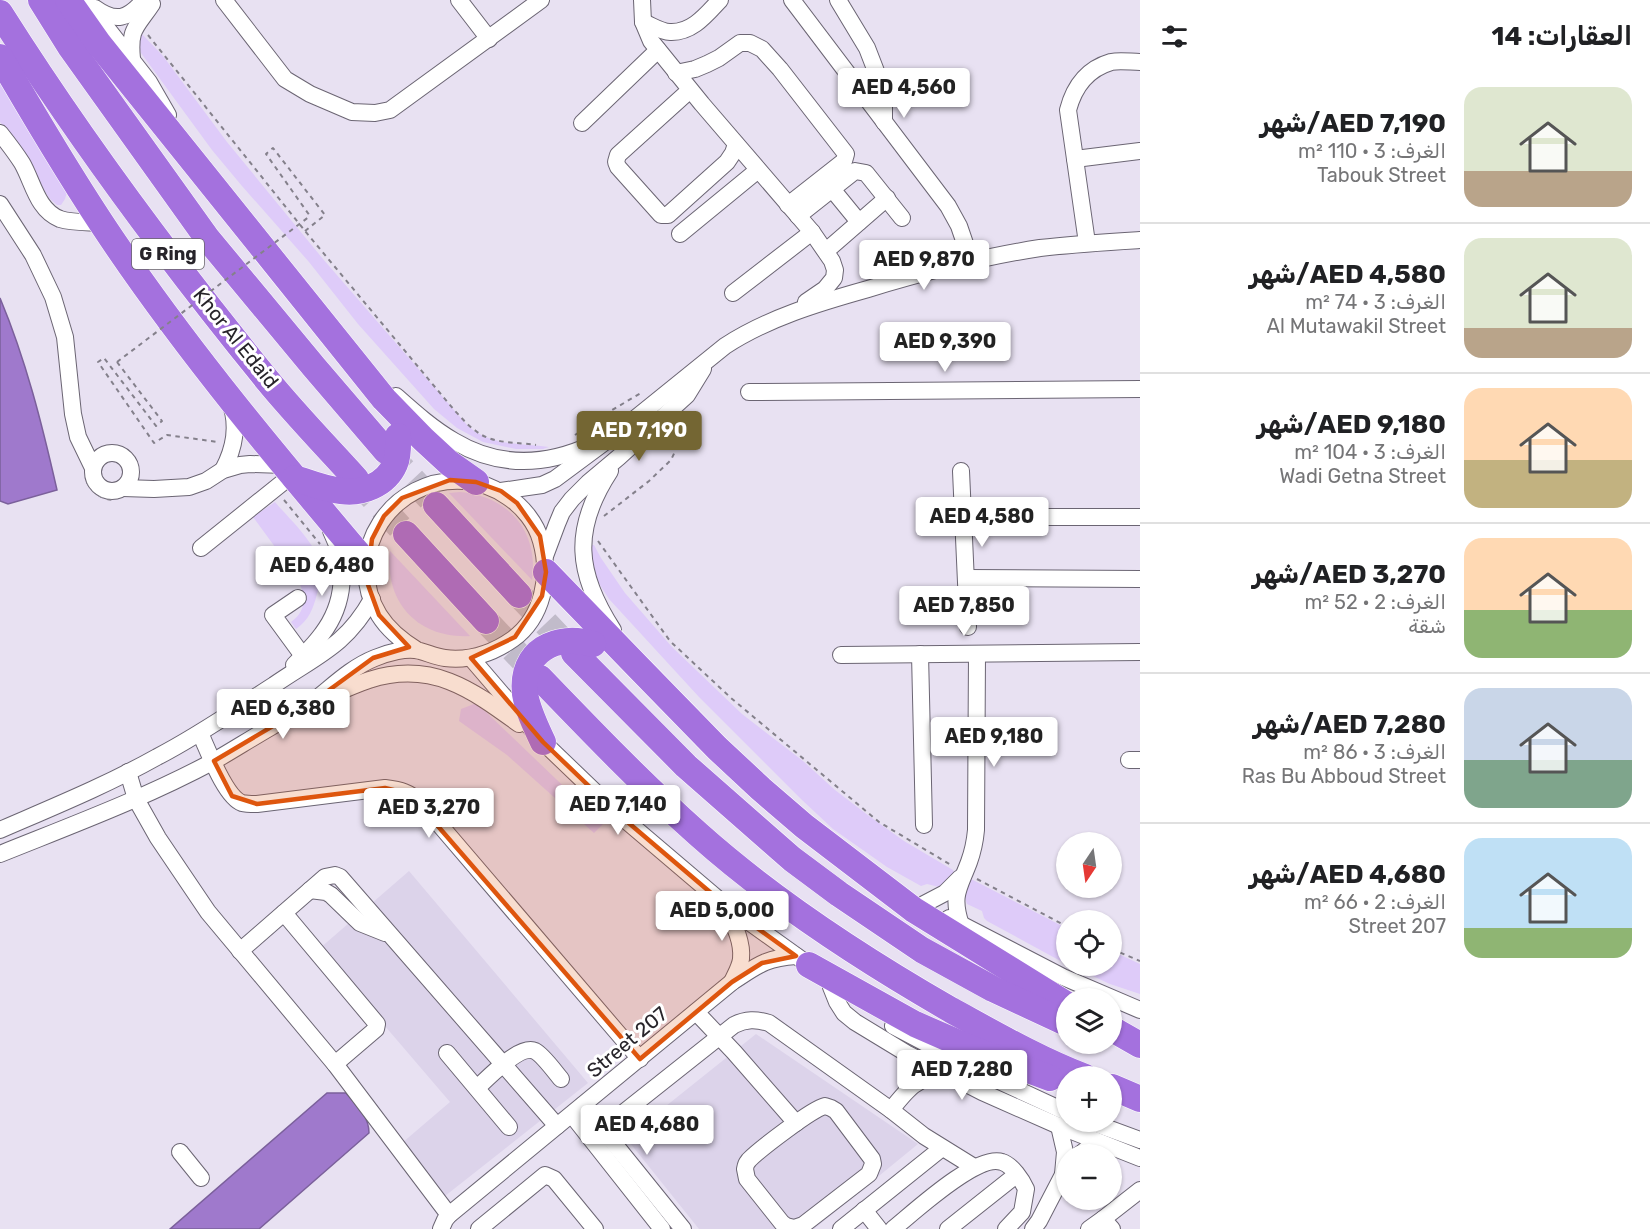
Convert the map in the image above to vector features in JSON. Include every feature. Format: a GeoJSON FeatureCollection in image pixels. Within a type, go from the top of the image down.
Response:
{"type":"FeatureCollection","features":[{"type":"Feature","properties":{"kind":"highway","name":"Khor Al Edaid"},"geometry":{"type":"LineString","coordinates":[[42,0],[72,48],[207,238],[386,451]]}},
{"type":"Feature","properties":{"kind":"highway"},"geometry":{"type":"LineString","coordinates":[[68,0],[99,44],[384,399],[449,463],[476,482]]}},
{"type":"Feature","properties":{"kind":"highway","name":"Khor Al Edaid"},"geometry":{"type":"LineString","coordinates":[[0,13],[34,67],[98,159],[172,258],[270,382],[356,479]]}},
{"type":"Feature","properties":{"kind":"highway"},"geometry":{"type":"LineString","coordinates":[[0,57],[40,127],[101,223],[152,295],[287,477],[316,504],[367,564]]}},
{"type":"Feature","properties":{"kind":"highway"},"geometry":{"type":"LineString","coordinates":[[287,477],[341,491],[357,491],[372,487],[386,477],[396,463],[398,429],[393,413],[384,399]]}},
{"type":"Feature","properties":{"kind":"highway"},"geometry":{"type":"LineString","coordinates":[[436,505],[519,595]]}},
{"type":"Feature","properties":{"kind":"highway"},"geometry":{"type":"LineString","coordinates":[[406,534],[486,621]]}},
{"type":"Feature","properties":{"kind":"highway"},"geometry":{"type":"LineString","coordinates":[[546,564],[639,668],[717,748],[804,826],[914,910],[1056,998]]}},
{"type":"Feature","properties":{"kind":"highway"},"geometry":{"type":"LineString","coordinates":[[543,742],[527,706],[525,682],[530,664],[539,652],[557,642],[581,641],[592,644],[639,668]]}},
{"type":"Feature","properties":{"kind":"highway"},"geometry":{"type":"LineString","coordinates":[[574,653],[686,766],[792,859],[922,950],[993,989],[1056,1018]]}},
{"type":"Feature","properties":{"kind":"highway"},"geometry":{"type":"LineString","coordinates":[[540,678],[620,761],[700,835],[788,904],[857,953],[911,986],[1014,1044],[1061,1066]]}},
{"type":"Feature","properties":{"kind":"highway"},"geometry":{"type":"LineString","coordinates":[[802,960],[915,1024],[1056,1080]]}},
{"type":"Feature","properties":{"kind":"highway"},"geometry":{"type":"LineString","coordinates":[[1122,1035],[1140,1045]]}},
{"type":"Feature","properties":{"kind":"highway"},"geometry":{"type":"LineString","coordinates":[[1122,1046],[1140,1052]]}},
{"type":"Feature","properties":{"kind":"highway"},"geometry":{"type":"LineString","coordinates":[[1122,1091],[1140,1098]]}},
{"type":"Feature","properties":{"kind":"highway"},"geometry":{"type":"LineString","coordinates":[[1122,1099],[1140,1104]]}},
{"type":"Feature","properties":{"kind":"street"},"geometry":{"type":"LineString","coordinates":[[85,0],[149,82],[199,168]]}},
{"type":"Feature","properties":{"kind":"street"},"geometry":{"type":"LineString","coordinates":[[85,0],[102,13],[117,18],[131,13],[144,0]]}},
{"type":"Feature","properties":{"kind":"street"},"geometry":{"type":"LineString","coordinates":[[132,59],[131,35],[154,0]]}},
{"type":"Feature","properties":{"kind":"street"},"geometry":{"type":"LineString","coordinates":[[224,0],[285,80],[310,94],[352,112],[375,113],[390,110],[541,0]]}},
{"type":"Feature","properties":{"kind":"street"},"geometry":{"type":"LineString","coordinates":[[459,0],[489,39]]}},
{"type":"Feature","properties":{"kind":"street"},"geometry":{"type":"LineString","coordinates":[[642,0],[643,22],[651,41],[812,232],[832,261],[836,270],[834,278],[825,289],[789,315]]}},
{"type":"Feature","properties":{"kind":"street"},"geometry":{"type":"LineString","coordinates":[[643,22],[668,32],[687,30],[706,16],[720,0]]}},
{"type":"Feature","properties":{"kind":"street"},"geometry":{"type":"LineString","coordinates":[[792,0],[948,206],[959,226],[971,261]]}},
{"type":"Feature","properties":{"kind":"street"},"geometry":{"type":"LineString","coordinates":[[838,0],[867,48],[884,92],[884,122]]}},
{"type":"Feature","properties":{"kind":"street"},"geometry":{"type":"LineString","coordinates":[[676,73],[695,69],[719,58],[740,43],[750,43],[762,49],[780,69],[846,154],[844,161],[793,210]]}},
{"type":"Feature","properties":{"kind":"street"},"geometry":{"type":"LineString","coordinates":[[582,123],[658,50]]}},
{"type":"Feature","properties":{"kind":"street"},"geometry":{"type":"LineString","coordinates":[[1087,243],[1068,110],[1072,93],[1089,73],[1105,65],[1112,62],[1140,62]]}},
{"type":"Feature","properties":{"kind":"street"},"geometry":{"type":"LineString","coordinates":[[690,90],[618,155],[616,162],[618,167],[664,216],[668,215],[727,162],[736,144]]}},
{"type":"Feature","properties":{"kind":"street"},"geometry":{"type":"LineString","coordinates":[[0,133],[22,163],[38,198],[48,212],[66,220],[101,223]]}},
{"type":"Feature","properties":{"kind":"street"},"geometry":{"type":"LineString","coordinates":[[1075,159],[1140,151]]}},
{"type":"Feature","properties":{"kind":"street"},"geometry":{"type":"LineString","coordinates":[[680,234],[758,170]]}},
{"type":"Feature","properties":{"kind":"street"},"geometry":{"type":"LineString","coordinates":[[793,210],[831,189],[855,171],[866,173],[902,218]]}},
{"type":"Feature","properties":{"kind":"street"},"geometry":{"type":"LineString","coordinates":[[831,189],[859,222]]}},
{"type":"Feature","properties":{"kind":"street"},"geometry":{"type":"LineString","coordinates":[[826,251],[887,198]]}},
{"type":"Feature","properties":{"kind":"street"},"geometry":{"type":"LineString","coordinates":[[0,204],[33,255],[53,297],[65,337],[70,402],[78,437],[89,473],[98,486],[104,490],[117,491],[122,494],[154,489],[189,488],[206,482],[223,470],[250,464],[287,477]]}},
{"type":"Feature","properties":{"kind":"street"},"geometry":{"type":"LineString","coordinates":[[733,293],[812,232]]}},
{"type":"Feature","properties":{"kind":"street"},"geometry":{"type":"LineString","coordinates":[[501,492],[542,485],[555,479],[621,430],[725,346],[743,334],[789,315],[835,298],[971,261],[1087,243],[1140,240]]}},
{"type":"Feature","properties":{"kind":"street"},"geometry":{"type":"LineString","coordinates":[[546,564],[540,536],[517,503],[501,492],[476,482],[450,480],[425,486],[402,498],[384,516],[372,538],[367,564],[367,582],[379,615],[389,629],[402,641],[417,650],[446,658],[471,658],[495,651],[515,637],[532,619],[542,596],[546,564],[562,512],[588,483],[687,395],[710,358]]}},
{"type":"Feature","properties":{"kind":"street"},"geometry":{"type":"LineString","coordinates":[[354,363],[455,442],[502,460],[524,462],[568,455],[621,430]]}},
{"type":"Feature","properties":{"kind":"street"},"geometry":{"type":"LineString","coordinates":[[749,392],[1140,389]]}},
{"type":"Feature","properties":{"kind":"street"},"geometry":{"type":"LineString","coordinates":[[223,470],[234,444],[234,414],[227,394]]}},
{"type":"Feature","properties":{"kind":"street"},"geometry":{"type":"LineString","coordinates":[[76,424],[92,441],[112,453]]}},
{"type":"Feature","properties":{"kind":"street"},"geometry":{"type":"LineString","coordinates":[[89,473],[95,462],[106,453],[125,457],[131,469],[131,476],[122,494]]}},
{"type":"Feature","properties":{"kind":"street"},"geometry":{"type":"LineString","coordinates":[[619,457],[590,508],[582,548],[588,583],[596,602],[639,668]]}},
{"type":"Feature","properties":{"kind":"street"},"geometry":{"type":"LineString","coordinates":[[131,469],[168,488]]}},
{"type":"Feature","properties":{"kind":"street"},"geometry":{"type":"LineString","coordinates":[[961,471],[968,627]]}},
{"type":"Feature","properties":{"kind":"street"},"geometry":{"type":"LineString","coordinates":[[201,548],[287,477]]}},
{"type":"Feature","properties":{"kind":"street"},"geometry":{"type":"LineString","coordinates":[[281,680],[319,638],[329,623],[338,602],[343,580],[339,550],[316,504]]}},
{"type":"Feature","properties":{"kind":"street"},"geometry":{"type":"LineString","coordinates":[[963,517],[1140,517]]}},
{"type":"Feature","properties":{"kind":"street"},"geometry":{"type":"LineString","coordinates":[[966,578],[1140,579]]}},
{"type":"Feature","properties":{"kind":"street"},"geometry":{"type":"LineString","coordinates":[[298,597],[273,615],[303,656]]}},
{"type":"Feature","properties":{"kind":"street"},"geometry":{"type":"LineString","coordinates":[[0,830],[128,772],[200,733],[337,644],[363,615],[372,599]]}},
{"type":"Feature","properties":{"kind":"street"},"geometry":{"type":"LineString","coordinates":[[0,854],[136,799],[214,761],[310,704],[348,673],[373,658],[393,652],[417,650]]}},
{"type":"Feature","properties":{"kind":"street"},"geometry":{"type":"LineString","coordinates":[[841,655],[1140,652]]}},
{"type":"Feature","properties":{"kind":"street"},"geometry":{"type":"LineString","coordinates":[[920,654],[924,825]]}},
{"type":"Feature","properties":{"kind":"street"},"geometry":{"type":"LineString","coordinates":[[961,925],[957,913],[957,888],[974,846],[976,830],[977,654]]}},
{"type":"Feature","properties":{"kind":"street"},"geometry":{"type":"LineString","coordinates":[[471,658],[543,742],[617,813],[724,904],[802,960],[831,987],[881,1019],[1056,1115]]}},
{"type":"Feature","properties":{"kind":"street"},"geometry":{"type":"LineString","coordinates":[[310,704],[369,680],[392,675],[412,674],[437,678],[457,684],[477,695],[543,742]]}},
{"type":"Feature","properties":{"kind":"street"},"geometry":{"type":"LineString","coordinates":[[200,733],[224,786],[241,803],[256,804],[384,788],[397,789],[410,794],[421,803],[640,1059]]}},
{"type":"Feature","properties":{"kind":"street"},"geometry":{"type":"LineString","coordinates":[[128,772],[136,799],[158,838],[208,912],[334,1064],[445,1222]]}},
{"type":"Feature","properties":{"kind":"street"},"geometry":{"type":"LineString","coordinates":[[924,904],[954,885],[964,872]]}},
{"type":"Feature","properties":{"kind":"street"},"geometry":{"type":"LineString","coordinates":[[866,873],[961,925],[1063,976],[1140,1010]]}},
{"type":"Feature","properties":{"kind":"street"},"geometry":{"type":"LineString","coordinates":[[240,951],[326,877],[335,874],[504,1063],[557,1126]]}},
{"type":"Feature","properties":{"kind":"street"},"geometry":{"type":"LineString","coordinates":[[724,904],[741,948],[741,959],[732,982]]}},
{"type":"Feature","properties":{"kind":"street"},"geometry":{"type":"LineString","coordinates":[[284,913],[377,1024],[376,1029],[334,1064]]}},
{"type":"Feature","properties":{"kind":"street","name":"Street 207"},"geometry":{"type":"LineString","coordinates":[[445,1222],[732,982],[762,963],[780,957],[802,960]]}},
{"type":"Feature","properties":{"kind":"street"},"geometry":{"type":"LineString","coordinates":[[831,987],[844,1013],[906,1053],[982,1092],[1056,1117]]}},
{"type":"Feature","properties":{"kind":"street"},"geometry":{"type":"LineString","coordinates":[[696,1012],[796,1123]]}},
{"type":"Feature","properties":{"kind":"street"},"geometry":{"type":"LineString","coordinates":[[618,1117],[734,1025],[755,1020],[769,1023],[942,1148],[974,1167]]}},
{"type":"Feature","properties":{"kind":"street"},"geometry":{"type":"LineString","coordinates":[[477,1088],[504,1063],[523,1051],[530,1050],[537,1052],[561,1079]]}},
{"type":"Feature","properties":{"kind":"street"},"geometry":{"type":"LineString","coordinates":[[447,1053],[509,1127]]}},
{"type":"Feature","properties":{"kind":"street"},"geometry":{"type":"LineString","coordinates":[[906,1053],[910,1072],[908,1088]]}},
{"type":"Feature","properties":{"kind":"street"},"geometry":{"type":"LineString","coordinates":[[891,1110],[908,1088],[927,1077],[944,1072]]}},
{"type":"Feature","properties":{"kind":"street"},"geometry":{"type":"LineString","coordinates":[[819,1107],[831,1108],[836,1111],[872,1159],[873,1164],[869,1174],[803,1225],[795,1228],[782,1223],[747,1179],[745,1169],[750,1159],[796,1123],[819,1107]]}},
{"type":"Feature","properties":{"kind":"street"},"geometry":{"type":"LineString","coordinates":[[578,1110],[662,1229]]}},
{"type":"Feature","properties":{"kind":"street"},"geometry":{"type":"LineString","coordinates":[[578,1110],[683,1229]]}},
{"type":"Feature","properties":{"kind":"street"},"geometry":{"type":"LineString","coordinates":[[1083,1132],[1100,1143],[1139,1155]]}},
{"type":"Feature","properties":{"kind":"street"},"geometry":{"type":"LineString","coordinates":[[1106,1132],[1139,1155]]}},
{"type":"Feature","properties":{"kind":"street"},"geometry":{"type":"LineString","coordinates":[[841,1229],[942,1148]]}},
{"type":"Feature","properties":{"kind":"street"},"geometry":{"type":"LineString","coordinates":[[180,1152],[201,1178]]}},
{"type":"Feature","properties":{"kind":"street"},"geometry":{"type":"LineString","coordinates":[[893,1229],[963,1174],[974,1167],[990,1162],[1002,1162],[1009,1166],[1025,1186],[1022,1212],[1006,1229]]}},
{"type":"Feature","properties":{"kind":"street"},"geometry":{"type":"LineString","coordinates":[[478,1229],[545,1175],[554,1179],[595,1229]]}},
{"type":"Feature","properties":{"kind":"street"},"geometry":{"type":"LineString","coordinates":[[948,1229],[1016,1175]]}},
{"type":"Feature","properties":{"kind":"street"},"geometry":{"type":"LineString","coordinates":[[1033,1229],[1056,1189]]}},
{"type":"Feature","properties":{"kind":"street"},"geometry":{"type":"LineString","coordinates":[[1089,1229],[1107,1224],[1140,1190]]}},
{"type":"Feature","properties":{"kind":"street"},"geometry":{"type":"LineString","coordinates":[[864,1210],[879,1229]]}},
{"type":"Feature","properties":{"kind":"path"},"geometry":{"type":"LineString","coordinates":[[234,444],[167,435],[154,443],[98,362],[104,358],[156,426],[162,421],[117,362],[310,216],[266,154],[273,148],[325,215],[305,231]]}},
{"type":"Feature","properties":{"kind":"path"},"geometry":{"type":"LineString","coordinates":[[89,473],[88,485],[98,496],[113,501],[122,494]]}},
{"type":"Feature","properties":{"kind":"path"},"geometry":{"type":"LineString","coordinates":[[287,477],[322,547]]}},
{"type":"Feature","properties":{"kind":"path"},"geometry":{"type":"LineString","coordinates":[[1122,953],[1140,961]]}},
{"type":"Feature","properties":{"kind":"highlighted area"},"geometry":{"type":"Polygon","coordinates":[[[450,480],[476,482],[501,491],[517,503],[540,536],[546,572],[542,596],[515,637],[471,658],[543,742],[617,813],[724,904],[796,956],[762,963],[732,982],[640,1059],[410,794],[385,788],[257,804],[232,796],[214,761],[310,704],[373,658],[409,647],[379,615],[367,582],[372,539],[384,516],[402,498],[450,480]]]}},
{"type":"Feature","properties":{"kind":"shaded area"},"geometry":{"type":"Polygon","coordinates":[[[141,33],[163,56],[227,142],[323,259],[467,425],[485,437],[495,440],[549,447],[516,449],[483,442],[457,428],[434,409],[358,324],[309,262],[212,150],[141,53],[139,46],[141,33]]]}},
{"type":"Feature","properties":{"kind":"shaded area"},"geometry":{"type":"Polygon","coordinates":[[[0,70],[67,192],[61,205],[57,205],[49,198],[23,153],[0,122],[0,70]]]}},
{"type":"Feature","properties":{"kind":"shaded area"},"geometry":{"type":"Polygon","coordinates":[[[0,298],[33,392],[57,490],[8,504],[0,501],[0,298]]]}},
{"type":"Feature","properties":{"kind":"shaded area"},"geometry":{"type":"Polygon","coordinates":[[[460,492],[492,501],[517,519],[530,546],[533,562],[532,580],[449,493],[460,492]]]}},
{"type":"Feature","properties":{"kind":"shaded area"},"geometry":{"type":"Polygon","coordinates":[[[275,502],[316,552],[321,571],[312,609],[304,622],[296,629],[291,622],[302,607],[303,596],[300,583],[253,517],[275,502]]]}},
{"type":"Feature","properties":{"kind":"shaded area"},"geometry":{"type":"Polygon","coordinates":[[[592,545],[625,593],[672,647],[742,714],[869,816],[904,841],[953,870],[954,873],[939,887],[927,884],[921,886],[887,867],[833,829],[699,697],[609,599],[598,582],[591,554],[592,545]]]}},
{"type":"Feature","properties":{"kind":"shaded area"},"geometry":{"type":"Polygon","coordinates":[[[390,551],[470,636],[435,631],[420,624],[408,614],[393,586],[390,551]]]}},
{"type":"Feature","properties":{"kind":"shaded area"},"geometry":{"type":"Polygon","coordinates":[[[474,704],[486,712],[603,824],[594,833],[507,755],[459,721],[461,709],[474,704]]]}},
{"type":"Feature","properties":{"kind":"shaded area"},"geometry":{"type":"Polygon","coordinates":[[[409,871],[588,1083],[445,1196],[402,1143],[450,1102],[319,949],[409,871]]]}},
{"type":"Feature","properties":{"kind":"shaded area"},"geometry":{"type":"Polygon","coordinates":[[[971,879],[1056,923],[1056,959],[987,921],[982,911],[967,904],[964,895],[971,879]]]}},
{"type":"Feature","properties":{"kind":"shaded area"},"geometry":{"type":"Polygon","coordinates":[[[1122,956],[1140,964],[1140,994],[1093,976],[1122,976],[1122,956]]]}},
{"type":"Feature","properties":{"kind":"shaded area"},"geometry":{"type":"Polygon","coordinates":[[[756,1034],[918,1144],[814,1229],[699,1229],[626,1138],[756,1034]]]}},
{"type":"Feature","properties":{"kind":"shaded area"},"geometry":{"type":"Polygon","coordinates":[[[327,1093],[346,1093],[365,1116],[369,1133],[259,1229],[170,1229],[327,1093]]]}},
{"type":"Feature","properties":{"kind":"tunnel"},"geometry":{"type":"LineString","coordinates":[[386,451],[436,505]]}},
{"type":"Feature","properties":{"kind":"tunnel"},"geometry":{"type":"LineString","coordinates":[[356,479],[406,534]]}},
{"type":"Feature","properties":{"kind":"tunnel"},"geometry":{"type":"LineString","coordinates":[[519,595],[574,653]]}},
{"type":"Feature","properties":{"kind":"tunnel"},"geometry":{"type":"LineString","coordinates":[[486,621],[540,678]]}}]}
